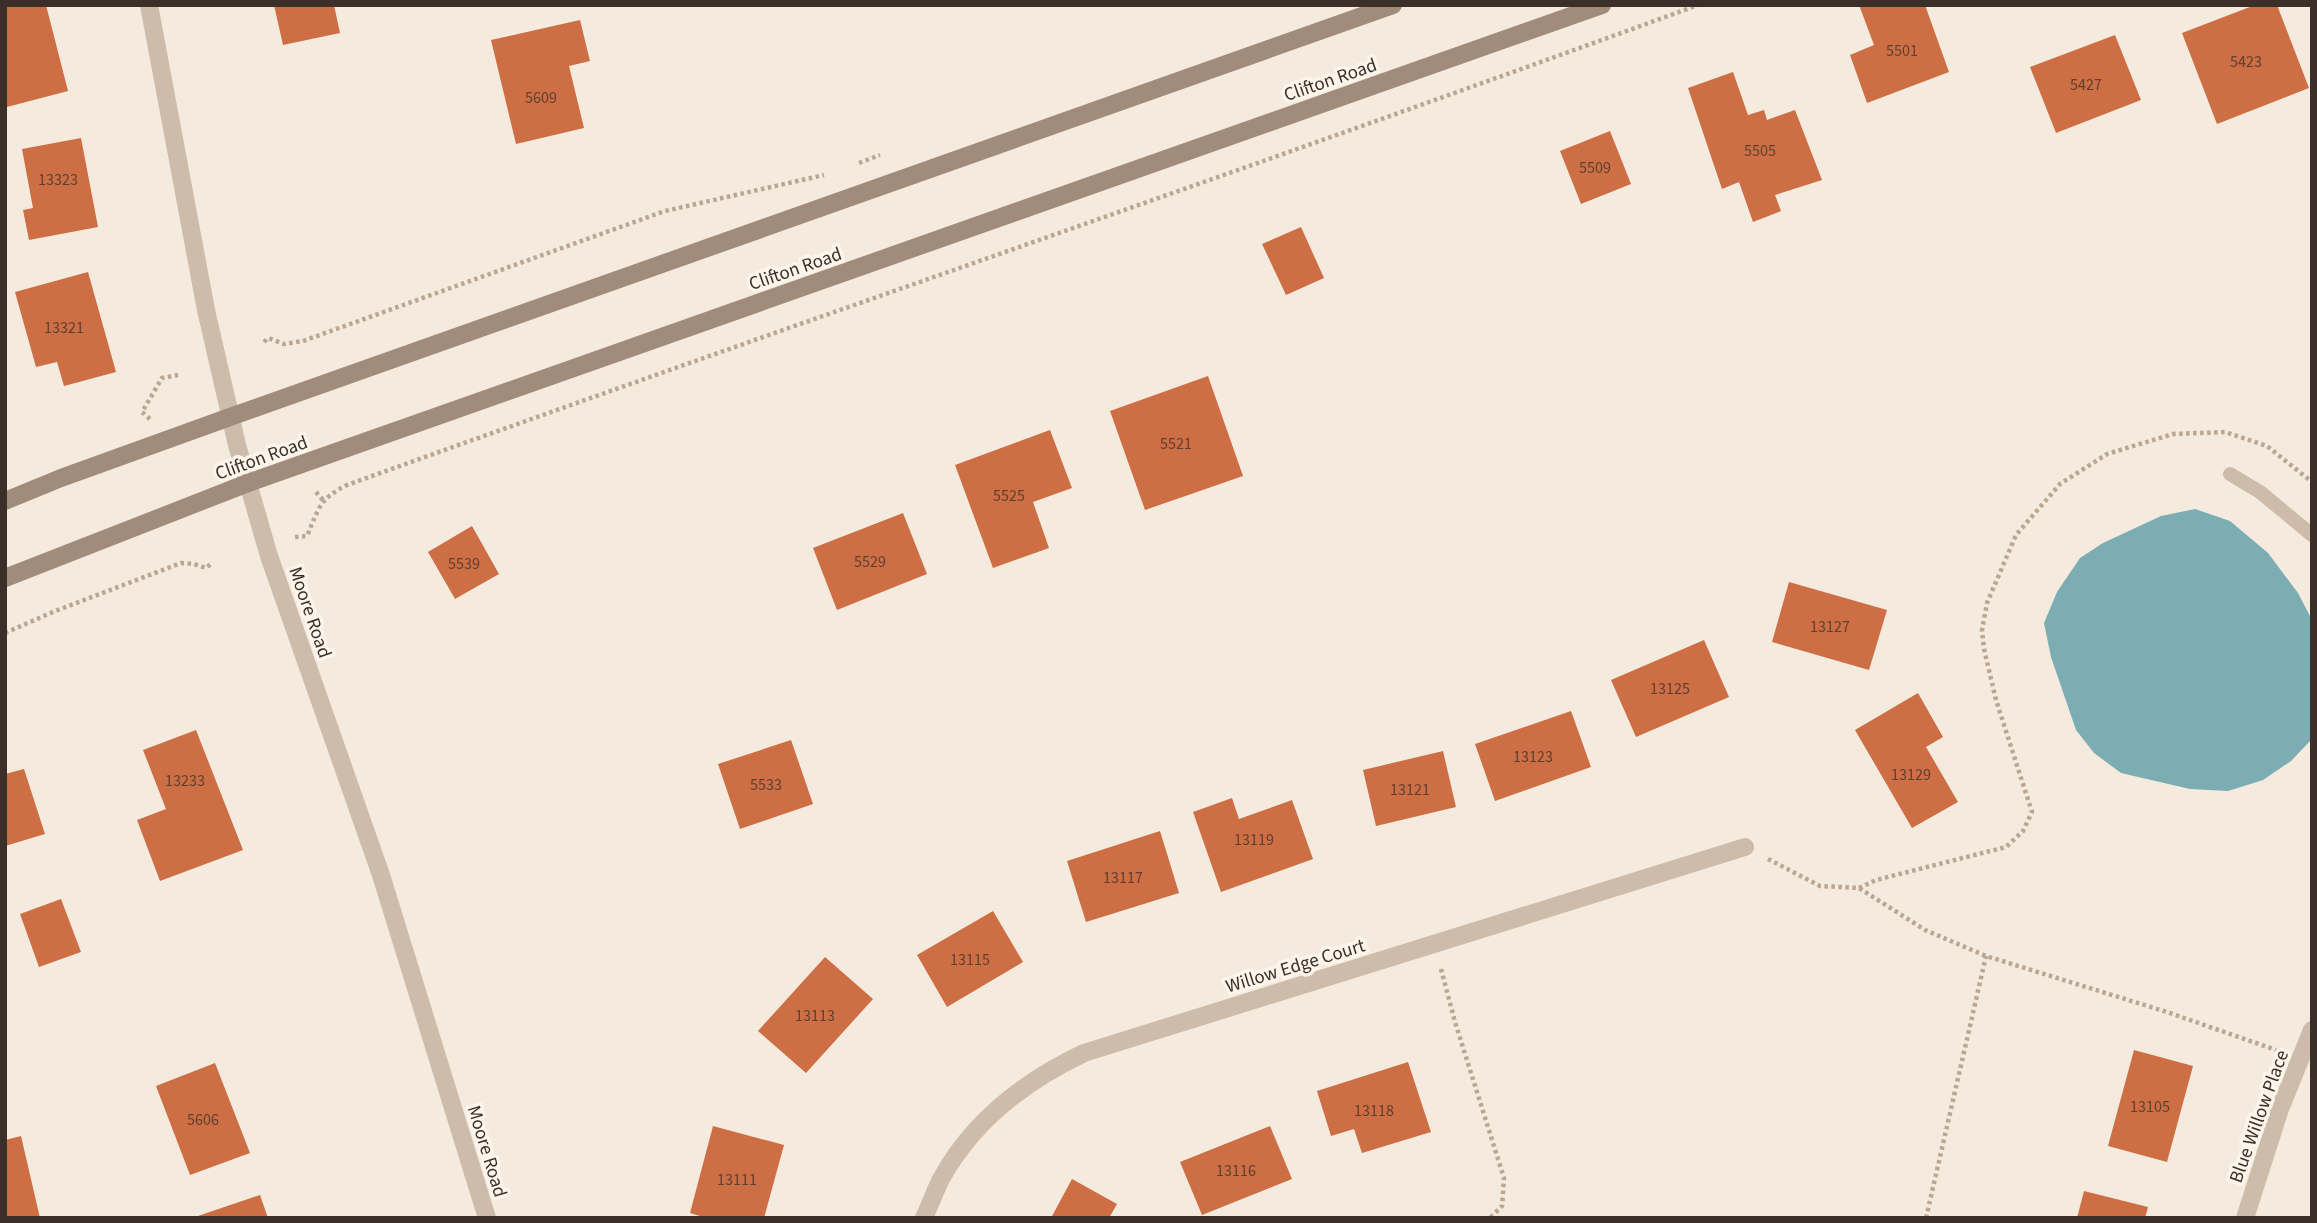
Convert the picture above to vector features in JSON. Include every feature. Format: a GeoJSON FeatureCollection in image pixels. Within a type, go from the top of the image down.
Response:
{"type":"FeatureCollection","features":[{"type":"Feature","properties":{"kind":"main road"},"geometry":{"type":"LineString","coordinates":[[5,502],[61,478],[230,417],[1393,5]]}},
{"type":"Feature","properties":{"kind":"main road","name":"Clifton Road"},"geometry":{"type":"LineString","coordinates":[[5,578],[248,483],[1602,5]]}},
{"type":"Feature","properties":{"kind":"street","name":"Moore Road"},"geometry":{"type":"LineString","coordinates":[[149,5],[206,310],[248,483],[269,556],[381,875],[487,1218]]}},
{"type":"Feature","properties":{"kind":"street","name":"Willow Edge Court"},"geometry":{"type":"LineString","coordinates":[[924,1218],[942,1178],[971,1136],[1002,1104],[1022,1087],[1084,1053],[1745,847]]}},
{"type":"Feature","properties":{"kind":"street","name":"Blue Willow Place"},"geometry":{"type":"LineString","coordinates":[[2245,1218],[2280,1109],[2312,1030]]}},
{"type":"Feature","properties":{"kind":"lane"},"geometry":{"type":"LineString","coordinates":[[2230,474],[2260,492],[2312,535]]}},
{"type":"Feature","properties":{"kind":"path"},"geometry":{"type":"LineString","coordinates":[[295,537],[307,536],[323,500],[330,493],[347,485],[1083,226],[1698,5]]}},
{"type":"Feature","properties":{"kind":"path"},"geometry":{"type":"LineString","coordinates":[[848,167],[893,150]]}},
{"type":"Feature","properties":{"kind":"path"},"geometry":{"type":"LineString","coordinates":[[264,342],[268,338],[284,344],[303,341],[665,211],[828,174]]}},
{"type":"Feature","properties":{"kind":"path"},"geometry":{"type":"LineString","coordinates":[[142,412],[162,378],[178,375]]}},
{"type":"Feature","properties":{"kind":"path"},"geometry":{"type":"LineString","coordinates":[[1745,847],[1820,886],[1859,888],[1876,880],[2006,847],[2023,831],[2032,812],[1996,700],[1982,630],[1987,603],[2015,535],[2060,484],[2107,454],[2173,433],[2225,432],[2267,446],[2312,482]]}},
{"type":"Feature","properties":{"kind":"path"},"geometry":{"type":"LineString","coordinates":[[316,492],[323,500]]}},
{"type":"Feature","properties":{"kind":"path"},"geometry":{"type":"LineString","coordinates":[[5,633],[181,563],[205,568],[212,564]]}},
{"type":"Feature","properties":{"kind":"path"},"geometry":{"type":"LineString","coordinates":[[1859,888],[1924,930],[1986,956],[2167,1012],[2299,1060]]}},
{"type":"Feature","properties":{"kind":"path"},"geometry":{"type":"LineString","coordinates":[[1435,944],[1455,1023],[1504,1178],[1502,1206],[1490,1218]]}},
{"type":"Feature","properties":{"kind":"path"},"geometry":{"type":"LineString","coordinates":[[1926,1218],[1986,956]]}},
{"type":"Feature","properties":{"kind":"water"},"geometry":{"type":"Polygon","coordinates":[[[2195,509],[2230,521],[2268,553],[2298,593],[2312,620],[2312,739],[2291,761],[2263,780],[2228,791],[2190,789],[2121,773],[2094,753],[2076,730],[2051,657],[2044,623],[2057,592],[2080,558],[2103,543],[2161,516],[2195,509]]]}},
{"type":"Feature","properties":{"kind":"building"},"geometry":{"type":"Polygon","coordinates":[[[46,5],[68,91],[7,107],[5,7],[46,5]]]}},
{"type":"Feature","properties":{"kind":"building"},"geometry":{"type":"Polygon","coordinates":[[[274,5],[334,5],[340,33],[283,45],[274,5]]]}},
{"type":"Feature","properties":{"kind":"building"},"geometry":{"type":"Polygon","coordinates":[[[1859,5],[1925,5],[1949,72],[1867,103],[1850,55],[1874,45],[1859,5]]]}},
{"type":"Feature","properties":{"kind":"building"},"geometry":{"type":"Polygon","coordinates":[[[2255,5],[2277,5],[2309,88],[2217,124],[2182,33],[2255,5]]]}},
{"type":"Feature","properties":{"kind":"building"},"geometry":{"type":"Polygon","coordinates":[[[580,20],[590,61],[569,66],[584,128],[516,144],[491,40],[580,20]]]}},
{"type":"Feature","properties":{"kind":"building"},"geometry":{"type":"Polygon","coordinates":[[[2115,35],[2141,100],[2056,133],[2030,67],[2115,35]]]}},
{"type":"Feature","properties":{"kind":"building"},"geometry":{"type":"Polygon","coordinates":[[[1733,72],[1748,115],[1764,110],[1767,120],[1795,110],[1822,180],[1775,195],[1781,211],[1753,222],[1739,182],[1722,189],[1688,88],[1733,72]]]}},
{"type":"Feature","properties":{"kind":"building"},"geometry":{"type":"Polygon","coordinates":[[[1610,131],[1631,184],[1581,204],[1560,151],[1610,131]]]}},
{"type":"Feature","properties":{"kind":"building"},"geometry":{"type":"Polygon","coordinates":[[[81,138],[98,227],[29,240],[23,210],[33,208],[22,149],[81,138]]]}},
{"type":"Feature","properties":{"kind":"building"},"geometry":{"type":"Polygon","coordinates":[[[1301,227],[1324,278],[1286,295],[1262,244],[1301,227]]]}},
{"type":"Feature","properties":{"kind":"building"},"geometry":{"type":"Polygon","coordinates":[[[88,272],[116,372],[64,386],[57,362],[36,367],[15,292],[88,272]]]}},
{"type":"Feature","properties":{"kind":"building"},"geometry":{"type":"Polygon","coordinates":[[[1208,376],[1243,476],[1145,510],[1110,411],[1208,376]]]}},
{"type":"Feature","properties":{"kind":"building"},"geometry":{"type":"Polygon","coordinates":[[[1050,430],[1072,488],[1033,502],[1049,548],[993,568],[955,465],[1050,430]]]}},
{"type":"Feature","properties":{"kind":"building"},"geometry":{"type":"Polygon","coordinates":[[[903,513],[927,574],[837,610],[813,548],[903,513]]]}},
{"type":"Feature","properties":{"kind":"building"},"geometry":{"type":"Polygon","coordinates":[[[472,526],[499,574],[455,599],[428,552],[472,526]]]}},
{"type":"Feature","properties":{"kind":"building"},"geometry":{"type":"Polygon","coordinates":[[[1789,582],[1887,610],[1869,670],[1772,642],[1789,582]]]}},
{"type":"Feature","properties":{"kind":"building"},"geometry":{"type":"Polygon","coordinates":[[[1704,640],[1729,697],[1636,737],[1611,680],[1704,640]]]}},
{"type":"Feature","properties":{"kind":"building"},"geometry":{"type":"Polygon","coordinates":[[[1918,693],[1943,737],[1926,747],[1958,802],[1912,828],[1855,730],[1918,693]]]}},
{"type":"Feature","properties":{"kind":"building"},"geometry":{"type":"Polygon","coordinates":[[[1571,711],[1591,767],[1495,801],[1475,744],[1571,711]]]}},
{"type":"Feature","properties":{"kind":"building"},"geometry":{"type":"Polygon","coordinates":[[[196,730],[243,850],[160,881],[137,820],[166,809],[143,750],[196,730]]]}},
{"type":"Feature","properties":{"kind":"building"},"geometry":{"type":"Polygon","coordinates":[[[791,740],[813,804],[740,829],[718,764],[791,740]]]}},
{"type":"Feature","properties":{"kind":"building"},"geometry":{"type":"Polygon","coordinates":[[[1443,751],[1456,807],[1376,826],[1363,770],[1443,751]]]}},
{"type":"Feature","properties":{"kind":"building"},"geometry":{"type":"Polygon","coordinates":[[[24,769],[45,834],[5,846],[5,774],[24,769]]]}},
{"type":"Feature","properties":{"kind":"building"},"geometry":{"type":"Polygon","coordinates":[[[1232,798],[1239,819],[1292,800],[1313,859],[1221,892],[1193,812],[1232,798]]]}},
{"type":"Feature","properties":{"kind":"building"},"geometry":{"type":"Polygon","coordinates":[[[1160,831],[1179,893],[1086,922],[1067,861],[1160,831]]]}},
{"type":"Feature","properties":{"kind":"building"},"geometry":{"type":"Polygon","coordinates":[[[61,899],[81,952],[39,967],[20,914],[61,899]]]}},
{"type":"Feature","properties":{"kind":"building"},"geometry":{"type":"Polygon","coordinates":[[[993,911],[1023,962],[947,1007],[917,955],[993,911]]]}},
{"type":"Feature","properties":{"kind":"building"},"geometry":{"type":"Polygon","coordinates":[[[825,957],[873,999],[806,1073],[758,1031],[825,957]]]}},
{"type":"Feature","properties":{"kind":"building"},"geometry":{"type":"Polygon","coordinates":[[[2134,1050],[2193,1066],[2167,1162],[2108,1146],[2134,1050]]]}},
{"type":"Feature","properties":{"kind":"building"},"geometry":{"type":"Polygon","coordinates":[[[1408,1062],[1431,1132],[1362,1153],[1354,1129],[1331,1136],[1317,1091],[1408,1062]]]}},
{"type":"Feature","properties":{"kind":"building"},"geometry":{"type":"Polygon","coordinates":[[[215,1063],[250,1153],[190,1175],[156,1086],[215,1063]]]}},
{"type":"Feature","properties":{"kind":"building"},"geometry":{"type":"Polygon","coordinates":[[[713,1126],[784,1145],[764,1218],[706,1218],[690,1213],[713,1126]]]}},
{"type":"Feature","properties":{"kind":"building"},"geometry":{"type":"Polygon","coordinates":[[[1270,1126],[1292,1179],[1202,1215],[1180,1162],[1270,1126]]]}},
{"type":"Feature","properties":{"kind":"building"},"geometry":{"type":"Polygon","coordinates":[[[21,1136],[40,1218],[5,1218],[5,1140],[21,1136]]]}},
{"type":"Feature","properties":{"kind":"building"},"geometry":{"type":"Polygon","coordinates":[[[1072,1179],[1117,1204],[1109,1218],[1051,1218],[1072,1179]]]}},
{"type":"Feature","properties":{"kind":"building"},"geometry":{"type":"Polygon","coordinates":[[[2084,1191],[2148,1207],[2145,1218],[2077,1218],[2084,1191]]]}},
{"type":"Feature","properties":{"kind":"building"},"geometry":{"type":"Polygon","coordinates":[[[260,1195],[268,1218],[195,1218],[195,1217],[260,1195]]]}}]}
